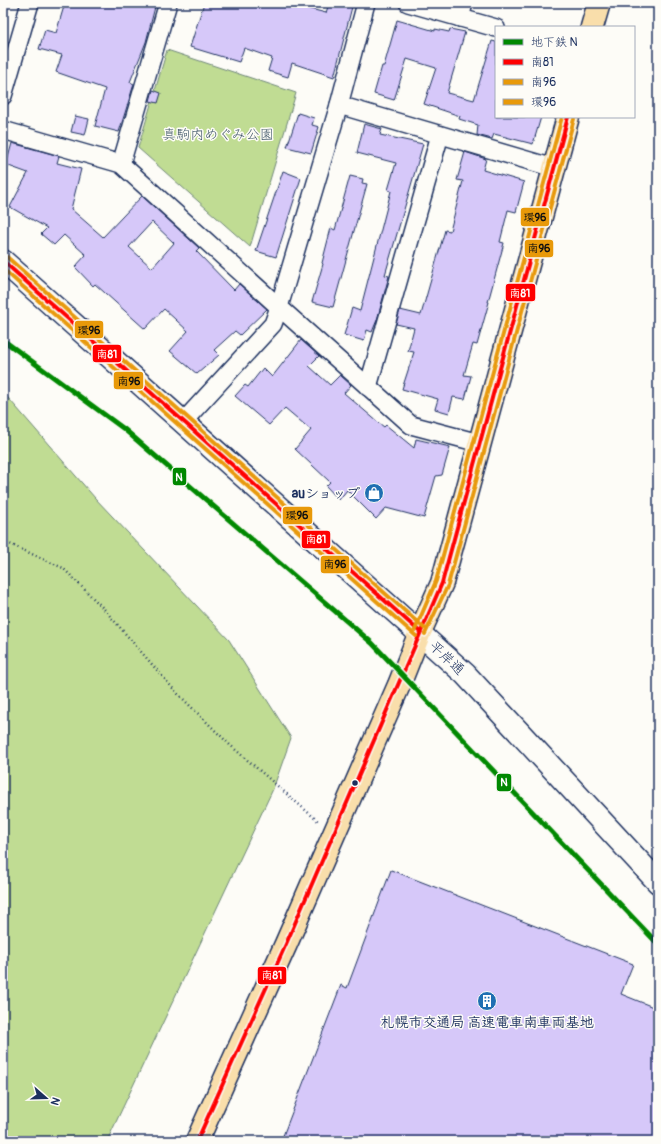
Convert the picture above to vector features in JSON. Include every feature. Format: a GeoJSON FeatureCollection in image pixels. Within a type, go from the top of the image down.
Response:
{"type":"FeatureCollection","features":[{"type":"Feature","properties":{"kind":"main road"},"geometry":{"type":"LineString","coordinates":[[592,26],[599,3]]}},
{"type":"Feature","properties":{"kind":"main road"},"geometry":{"type":"LineString","coordinates":[[197,1141],[399,685],[420,632],[442,583],[568,118]]}},
{"type":"Feature","properties":{"kind":"street"},"geometry":{"type":"LineString","coordinates":[[3,96],[30,3]]}},
{"type":"Feature","properties":{"kind":"street"},"geometry":{"type":"LineString","coordinates":[[121,164],[168,3]]}},
{"type":"Feature","properties":{"kind":"street"},"geometry":{"type":"LineString","coordinates":[[183,422],[273,324],[339,105],[366,3]]}},
{"type":"Feature","properties":{"kind":"street"},"geometry":{"type":"LineString","coordinates":[[408,3],[462,10],[495,27]]}},
{"type":"Feature","properties":{"kind":"street"},"geometry":{"type":"LineString","coordinates":[[339,105],[554,168]]}},
{"type":"Feature","properties":{"kind":"street"},"geometry":{"type":"LineString","coordinates":[[3,130],[121,164],[411,425],[479,443]]}},
{"type":"Feature","properties":{"kind":"street"},"geometry":{"type":"LineString","coordinates":[[368,387],[440,135]]}},
{"type":"Feature","properties":{"kind":"street","name":"平岸通"},"geometry":{"type":"LineString","coordinates":[[3,261],[420,632],[465,674],[658,882]]}},
{"type":"Feature","properties":{"kind":"path"},"geometry":{"type":"LineString","coordinates":[[3,541],[64,568],[104,609],[181,697],[230,745],[321,824]]}},
{"type":"Feature","properties":{"kind":"green space","name":"真駒内めぐみ公園"},"geometry":{"type":"Polygon","coordinates":[[[167,50],[296,93],[250,247],[138,148],[167,50]]]}},
{"type":"Feature","properties":{"kind":"green space"},"geometry":{"type":"Polygon","coordinates":[[[3,392],[95,498],[229,640],[291,738],[273,789],[107,1141],[3,1141],[3,392]]]}},
{"type":"Feature","properties":{"kind":"building"},"geometry":{"type":"Polygon","coordinates":[[[65,3],[156,3],[146,42],[130,82],[134,84],[119,132],[95,126],[105,89],[56,72],[62,55],[39,49],[45,30],[56,33],[65,3]]]}},
{"type":"Feature","properties":{"kind":"building"},"geometry":{"type":"Polygon","coordinates":[[[204,3],[287,3],[326,13],[329,3],[353,3],[334,77],[292,63],[288,77],[268,71],[272,58],[244,48],[239,62],[190,47],[204,3]]]}},
{"type":"Feature","properties":{"kind":"building"},"geometry":{"type":"Polygon","coordinates":[[[397,20],[435,31],[435,29],[449,32],[450,29],[465,32],[447,93],[474,100],[492,41],[495,42],[495,118],[541,118],[533,144],[494,134],[492,139],[477,135],[478,125],[459,119],[460,116],[424,104],[436,68],[407,59],[394,100],[374,94],[382,66],[384,66],[397,20]]]}},
{"type":"Feature","properties":{"kind":"building"},"geometry":{"type":"Polygon","coordinates":[[[153,90],[161,93],[158,103],[150,101],[153,90]]]}},
{"type":"Feature","properties":{"kind":"building"},"geometry":{"type":"Polygon","coordinates":[[[298,113],[314,118],[312,125],[319,127],[311,153],[287,147],[298,113]]]}},
{"type":"Feature","properties":{"kind":"building"},"geometry":{"type":"Polygon","coordinates":[[[75,116],[89,119],[85,135],[71,132],[75,116]]]}},
{"type":"Feature","properties":{"kind":"building"},"geometry":{"type":"Polygon","coordinates":[[[364,124],[382,129],[380,135],[423,144],[385,275],[389,276],[377,320],[372,332],[367,330],[364,341],[344,335],[352,308],[360,311],[391,191],[388,190],[396,163],[357,153],[364,124]]]}},
{"type":"Feature","properties":{"kind":"building"},"geometry":{"type":"Polygon","coordinates":[[[12,143],[59,156],[57,163],[81,169],[71,209],[103,237],[142,196],[199,248],[196,251],[234,290],[239,284],[267,309],[240,335],[235,331],[214,350],[219,355],[197,374],[170,351],[188,331],[164,309],[145,329],[95,284],[93,286],[75,267],[86,255],[64,235],[54,245],[41,234],[47,228],[10,207],[28,173],[6,165],[12,143]],[[152,222],[129,247],[152,268],[174,243],[152,222]]]}},
{"type":"Feature","properties":{"kind":"building"},"geometry":{"type":"Polygon","coordinates":[[[465,152],[486,159],[483,170],[524,182],[516,212],[508,210],[500,242],[504,243],[489,302],[477,345],[473,344],[464,375],[471,376],[465,399],[453,397],[449,413],[435,409],[438,399],[402,389],[414,352],[408,351],[414,328],[396,324],[400,310],[421,315],[445,230],[450,231],[463,181],[457,180],[465,152]]]}},
{"type":"Feature","properties":{"kind":"building"},"geometry":{"type":"Polygon","coordinates":[[[283,171],[301,178],[276,257],[256,251],[283,171]]]}},
{"type":"Feature","properties":{"kind":"building"},"geometry":{"type":"Polygon","coordinates":[[[350,176],[363,179],[362,183],[367,184],[333,307],[312,302],[323,264],[331,228],[335,230],[350,176]]]}},
{"type":"Feature","properties":{"kind":"building"},"geometry":{"type":"Polygon","coordinates":[[[301,340],[319,356],[309,366],[330,385],[340,375],[351,385],[344,393],[384,427],[386,425],[414,448],[416,439],[450,447],[442,475],[436,476],[424,518],[386,508],[376,519],[347,490],[339,500],[326,486],[330,482],[295,449],[311,430],[285,408],[269,425],[235,396],[245,385],[248,387],[263,368],[272,377],[301,340]]]}},
{"type":"Feature","properties":{"kind":"building","name":"札幌市交通局 高速電車南車両基地"},"geometry":{"type":"Polygon","coordinates":[[[391,870],[633,964],[621,994],[658,1009],[658,1141],[281,1141],[341,985],[347,988],[391,870]]]}},
{"type":"Feature","properties":{"kind":"metro line","name":"N"},"geometry":{"type":"LineString","coordinates":[[3,340],[124,429],[372,643],[658,944]]}},
{"type":"Feature","properties":{"kind":"transit line","name":"環96"},"geometry":{"type":"LineString","coordinates":[[415,630],[436,581],[562,118]]}},
{"type":"Feature","properties":{"kind":"transit line","name":"南81"},"geometry":{"type":"LineString","coordinates":[[197,1141],[286,944],[442,583],[568,118]]}},
{"type":"Feature","properties":{"kind":"transit line","name":"南96"},"geometry":{"type":"LineString","coordinates":[[425,634],[448,585],[574,119]]}},
{"type":"Feature","properties":{"kind":"transit line","name":"環96"},"geometry":{"type":"LineString","coordinates":[[7,257],[424,628]]}},
{"type":"Feature","properties":{"kind":"transit line","name":"南81"},"geometry":{"type":"LineString","coordinates":[[3,261],[420,632]]}},
{"type":"Feature","properties":{"kind":"transit line","name":"南96"},"geometry":{"type":"LineString","coordinates":[[3,269],[416,636]]}},
{"type":"Feature","properties":{"kind":"place","name":"auショップ"},"geometry":{"type":"Point","coordinates":[374,493]}},
{"type":"Feature","properties":{"kind":"place","name":"札幌市交通局 高速電車南車両基地"},"geometry":{"type":"Point","coordinates":[487,1001]}}]}
